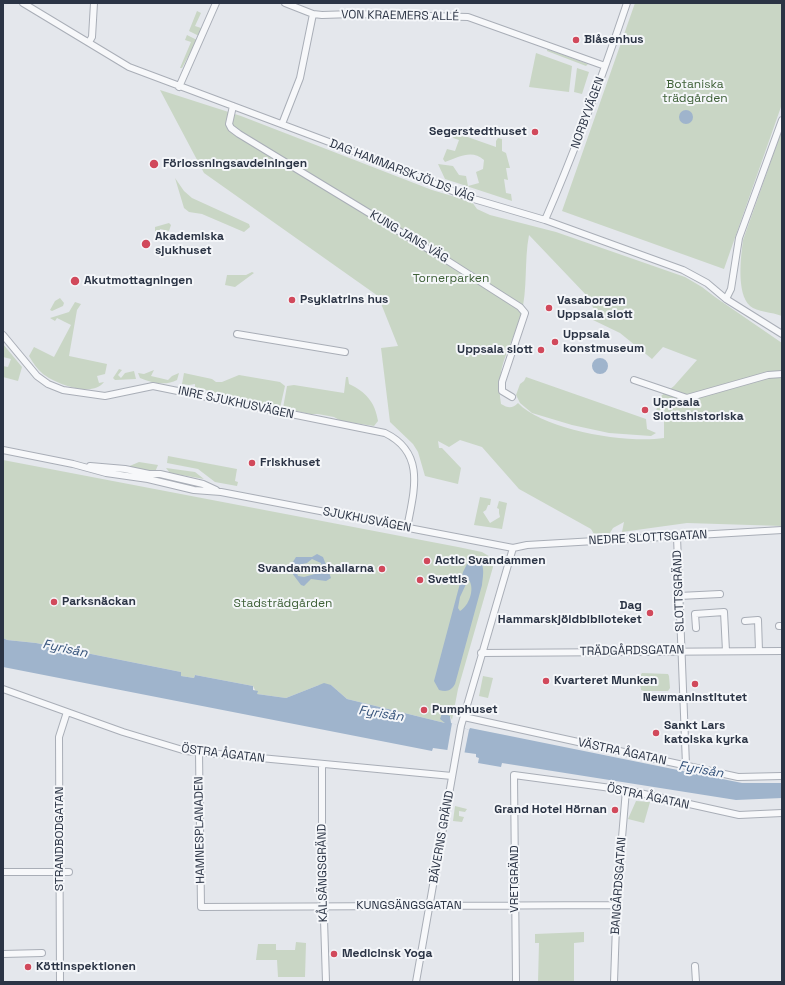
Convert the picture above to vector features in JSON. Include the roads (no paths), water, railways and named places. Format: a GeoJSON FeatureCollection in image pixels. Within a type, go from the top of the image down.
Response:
{"type":"FeatureCollection","features":[{"type":"Feature","properties":{"kind":"street","name":"DAG HAMMARSKJÖLDS VÄG"},"geometry":{"type":"LineString","coordinates":[[23,3],[129,67],[179,87],[282,124],[467,196],[545,220],[683,270],[707,283],[726,299],[782,334]]}},
{"type":"Feature","properties":{"kind":"street"},"geometry":{"type":"LineString","coordinates":[[89,42],[92,37],[94,3]]}},
{"type":"Feature","properties":{"kind":"street"},"geometry":{"type":"LineString","coordinates":[[179,87],[216,3]]}},
{"type":"Feature","properties":{"kind":"street","name":"VON KRAEMERS ALLÉ"},"geometry":{"type":"LineString","coordinates":[[285,3],[313,14],[468,17],[605,66]]}},
{"type":"Feature","properties":{"kind":"street","name":"NORBYVÄGEN"},"geometry":{"type":"LineString","coordinates":[[545,220],[567,171],[627,3]]}},
{"type":"Feature","properties":{"kind":"street"},"geometry":{"type":"LineString","coordinates":[[282,124],[300,78],[313,14]]}},
{"type":"Feature","properties":{"kind":"street","name":"KUNG JANS VÄG"},"geometry":{"type":"LineString","coordinates":[[233,106],[229,124],[231,128],[239,134],[448,260],[520,307],[525,313],[502,382],[502,391],[512,397]]}},
{"type":"Feature","properties":{"kind":"street"},"geometry":{"type":"LineString","coordinates":[[726,299],[731,289],[739,238],[782,120]]}},
{"type":"Feature","properties":{"kind":"street"},"geometry":{"type":"LineString","coordinates":[[237,334],[345,352]]}},
{"type":"Feature","properties":{"kind":"street","name":"INRE SJUKHUSVÄGEN"},"geometry":{"type":"LineString","coordinates":[[3,335],[34,373],[48,384],[63,390],[105,396],[153,386],[385,433],[400,442],[410,454],[414,469],[414,481],[407,528]]}},
{"type":"Feature","properties":{"kind":"street"},"geometry":{"type":"LineString","coordinates":[[634,380],[687,398],[768,375],[782,374]]}},
{"type":"Feature","properties":{"kind":"street","name":"SJUKHUSVÄGEN"},"geometry":{"type":"LineString","coordinates":[[3,450],[73,464],[106,473],[148,479],[194,490],[221,492],[513,548]]}},
{"type":"Feature","properties":{"kind":"street","name":"NEDRE SLOTTSGATAN"},"geometry":{"type":"LineString","coordinates":[[513,548],[571,542],[782,530]]}},
{"type":"Feature","properties":{"kind":"street","name":"SLOTTSGRÄND"},"geometry":{"type":"LineString","coordinates":[[677,537],[686,765]]}},
{"type":"Feature","properties":{"kind":"street","name":"BÄVERNS GRÄND"},"geometry":{"type":"LineString","coordinates":[[416,982],[461,726],[481,653],[513,548]]}},
{"type":"Feature","properties":{"kind":"street"},"geometry":{"type":"LineString","coordinates":[[679,596],[720,594]]}},
{"type":"Feature","properties":{"kind":"street"},"geometry":{"type":"LineString","coordinates":[[696,628],[695,614],[724,612],[726,651]]}},
{"type":"Feature","properties":{"kind":"street"},"geometry":{"type":"LineString","coordinates":[[745,621],[758,620],[759,651]]}},
{"type":"Feature","properties":{"kind":"street","name":"TRÄDGÅRDSGATAN"},"geometry":{"type":"LineString","coordinates":[[481,653],[782,651]]}},
{"type":"Feature","properties":{"kind":"street","name":"ÖSTRA ÅGATAN"},"geometry":{"type":"LineString","coordinates":[[3,689],[174,748],[199,752],[452,776]]}},
{"type":"Feature","properties":{"kind":"street","name":"STRANDBODGATAN"},"geometry":{"type":"LineString","coordinates":[[60,982],[59,737],[67,712]]}},
{"type":"Feature","properties":{"kind":"street","name":"VÄSTRA ÅGATAN"},"geometry":{"type":"LineString","coordinates":[[464,717],[738,777],[782,776]]}},
{"type":"Feature","properties":{"kind":"street","name":"HAMNESPLANADEN"},"geometry":{"type":"LineString","coordinates":[[199,752],[201,907]]}},
{"type":"Feature","properties":{"kind":"street","name":"KÅLSÄNGSGRÄND"},"geometry":{"type":"LineString","coordinates":[[322,764],[326,982]]}},
{"type":"Feature","properties":{"kind":"street","name":"ÖSTRA ÅGATAN"},"geometry":{"type":"LineString","coordinates":[[514,775],[626,790],[739,815],[782,813]]}},
{"type":"Feature","properties":{"kind":"street","name":"VRETGRÄND"},"geometry":{"type":"LineString","coordinates":[[514,775],[516,982]]}},
{"type":"Feature","properties":{"kind":"street","name":"BANGÅRDSGATAN"},"geometry":{"type":"LineString","coordinates":[[614,982],[617,905],[626,790]]}},
{"type":"Feature","properties":{"kind":"street"},"geometry":{"type":"LineString","coordinates":[[3,872],[69,872]]}},
{"type":"Feature","properties":{"kind":"street","name":"KUNGSÄNGSGATAN"},"geometry":{"type":"LineString","coordinates":[[201,907],[430,905],[515,902],[617,905]]}},
{"type":"Feature","properties":{"kind":"street"},"geometry":{"type":"LineString","coordinates":[[3,954],[42,952]]}},
{"type":"Feature","properties":{"kind":"street"},"geometry":{"type":"LineString","coordinates":[[695,966],[696,982]]}},
{"type":"Feature","properties":{"kind":"street","name":"STRANDBODGATAN"},"geometry":{"type":"LineString","coordinates":[[60,968],[64,982]]}},
{"type":"Feature","properties":{"kind":"water"},"geometry":{"type":"Polygon","coordinates":[[[683,110],[689,110],[693,114],[693,120],[689,124],[683,124],[679,120],[679,114],[683,110]]]}},
{"type":"Feature","properties":{"kind":"water"},"geometry":{"type":"Polygon","coordinates":[[[600,358],[607,363],[608,366],[603,373],[600,374],[593,369],[592,366],[597,359],[600,358]]]}},
{"type":"Feature","properties":{"kind":"water"},"geometry":{"type":"Polygon","coordinates":[[[317,554],[323,557],[331,578],[326,581],[311,579],[304,586],[301,585],[292,573],[291,565],[296,557],[312,557],[317,554]],[[312,559],[307,563],[298,565],[296,570],[298,576],[304,577],[322,572],[321,563],[312,559]]]}},
{"type":"Feature","properties":{"kind":"water"},"geometry":{"type":"Polygon","coordinates":[[[474,558],[479,560],[483,566],[482,585],[455,684],[450,690],[442,691],[439,690],[434,681],[463,572],[467,564],[474,558]],[[469,580],[460,597],[458,608],[460,611],[466,605],[470,597],[471,584],[469,580]]]}},
{"type":"Feature","properties":{"kind":"water","name":"Fyrisån"},"geometry":{"type":"Polygon","coordinates":[[[3,638],[7,640],[36,643],[181,672],[181,676],[194,678],[195,675],[253,686],[253,690],[258,691],[257,694],[286,698],[324,683],[331,685],[347,699],[445,723],[440,719],[442,713],[450,716],[451,723],[469,730],[470,728],[742,783],[782,783],[782,798],[736,800],[502,763],[501,767],[478,763],[479,758],[476,757],[476,754],[433,748],[432,751],[3,667],[3,638]]]}},
{"type":"Feature","properties":{"kind":"place","name":"Blåsenhus"},"geometry":{"type":"Point","coordinates":[576,40]}},
{"type":"Feature","properties":{"kind":"place","name":"Segerstedthuset"},"geometry":{"type":"Point","coordinates":[535,132]}},
{"type":"Feature","properties":{"kind":"place","name":"Förlossningsavdelningen"},"geometry":{"type":"Point","coordinates":[154,164]}},
{"type":"Feature","properties":{"kind":"place","name":"Akademiska sjukhuset"},"geometry":{"type":"Point","coordinates":[146,244]}},
{"type":"Feature","properties":{"kind":"place","name":"Akutmottagningen"},"geometry":{"type":"Point","coordinates":[75,281]}},
{"type":"Feature","properties":{"kind":"place","name":"Psykiatrins hus"},"geometry":{"type":"Point","coordinates":[292,300]}},
{"type":"Feature","properties":{"kind":"place","name":"Vasaborgen Uppsala slott"},"geometry":{"type":"Point","coordinates":[549,308]}},
{"type":"Feature","properties":{"kind":"place","name":"Uppsala konstmuseum"},"geometry":{"type":"Point","coordinates":[555,342]}},
{"type":"Feature","properties":{"kind":"place","name":"Uppsala slott"},"geometry":{"type":"Point","coordinates":[541,350]}},
{"type":"Feature","properties":{"kind":"place","name":"Uppsala Slottshistoriska"},"geometry":{"type":"Point","coordinates":[645,410]}},
{"type":"Feature","properties":{"kind":"place","name":"Friskhuset"},"geometry":{"type":"Point","coordinates":[252,463]}},
{"type":"Feature","properties":{"kind":"place","name":"Actic Svandammen"},"geometry":{"type":"Point","coordinates":[427,561]}},
{"type":"Feature","properties":{"kind":"place","name":"Svandammshallarna"},"geometry":{"type":"Point","coordinates":[382,569]}},
{"type":"Feature","properties":{"kind":"place","name":"Svettis"},"geometry":{"type":"Point","coordinates":[420,580]}},
{"type":"Feature","properties":{"kind":"place","name":"Parksnäckan"},"geometry":{"type":"Point","coordinates":[54,602]}},
{"type":"Feature","properties":{"kind":"place","name":"Dag Hammarskjöldbiblioteket"},"geometry":{"type":"Point","coordinates":[650,613]}},
{"type":"Feature","properties":{"kind":"place","name":"Kvarteret Munken"},"geometry":{"type":"Point","coordinates":[546,681]}},
{"type":"Feature","properties":{"kind":"place","name":"Newmaninstitutet"},"geometry":{"type":"Point","coordinates":[695,684]}},
{"type":"Feature","properties":{"kind":"place","name":"Pumphuset"},"geometry":{"type":"Point","coordinates":[424,710]}},
{"type":"Feature","properties":{"kind":"place","name":"Sankt Lars katolska kyrka"},"geometry":{"type":"Point","coordinates":[656,733]}},
{"type":"Feature","properties":{"kind":"place","name":"Grand Hotel Hörnan"},"geometry":{"type":"Point","coordinates":[615,810]}},
{"type":"Feature","properties":{"kind":"place","name":"Medicinsk Yoga"},"geometry":{"type":"Point","coordinates":[334,954]}},
{"type":"Feature","properties":{"kind":"place","name":"Köttinspektionen"},"geometry":{"type":"Point","coordinates":[28,967]}},
{"type":"Feature","properties":{"kind":"park label","name":"Botaniska trädgården"},"geometry":{"type":"Point","coordinates":[695,92]}},
{"type":"Feature","properties":{"kind":"park label","name":"Tornerparken"},"geometry":{"type":"Point","coordinates":[451,279]}},
{"type":"Feature","properties":{"kind":"park label","name":"Stadsträdgården"},"geometry":{"type":"Point","coordinates":[283,604]}}]}
